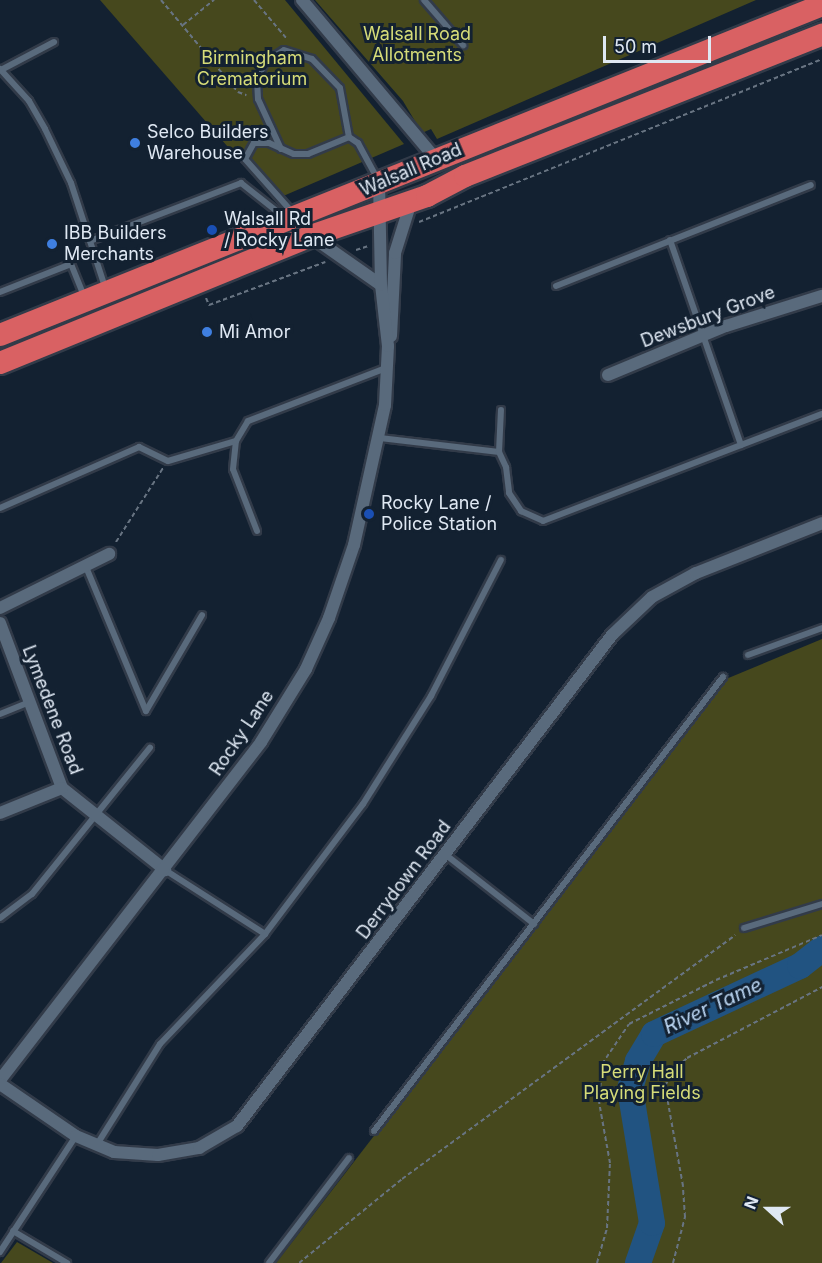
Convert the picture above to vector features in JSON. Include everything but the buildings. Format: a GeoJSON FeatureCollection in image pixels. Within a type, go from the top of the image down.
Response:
{"type":"FeatureCollection","features":[{"type":"Feature","properties":{"kind":"highway","name":"Walsall Road"},"geometry":{"type":"LineString","coordinates":[[0,363],[200,283],[299,225],[379,183],[822,5]]}},
{"type":"Feature","properties":{"kind":"highway","name":"Walsall Road"},"geometry":{"type":"LineString","coordinates":[[0,335],[108,293],[299,225],[379,213],[411,202],[465,177],[822,35]]}},
{"type":"Feature","properties":{"kind":"highway"},"geometry":{"type":"LineString","coordinates":[[436,159],[446,170],[465,177]]}},
{"type":"Feature","properties":{"kind":"street"},"geometry":{"type":"LineString","coordinates":[[302,0],[436,159]]}},
{"type":"Feature","properties":{"kind":"street","name":"Rocky Lane"},"geometry":{"type":"LineString","coordinates":[[0,1082],[261,742],[306,669],[330,618],[354,545],[380,438],[388,346],[381,285],[379,183]]}},
{"type":"Feature","properties":{"kind":"street","name":"Rocky Lane"},"geometry":{"type":"LineString","coordinates":[[388,346],[393,329],[398,235],[411,202]]}},
{"type":"Feature","properties":{"kind":"street"},"geometry":{"type":"LineString","coordinates":[[299,225],[381,285]]}},
{"type":"Feature","properties":{"kind":"street","name":"Dewsbury Grove"},"geometry":{"type":"LineString","coordinates":[[608,375],[705,334],[822,296]]}},
{"type":"Feature","properties":{"kind":"street","name":"Derrydown Road"},"geometry":{"type":"LineString","coordinates":[[0,1082],[76,1136],[95,1147],[114,1152],[158,1155],[199,1148],[237,1126],[612,635],[652,597],[696,573],[822,523]]}},
{"type":"Feature","properties":{"kind":"street"},"geometry":{"type":"LineString","coordinates":[[0,608],[109,554]]}},
{"type":"Feature","properties":{"kind":"street","name":"Lymedene Road"},"geometry":{"type":"LineString","coordinates":[[0,622],[62,788],[165,870]]}},
{"type":"Feature","properties":{"kind":"street"},"geometry":{"type":"LineString","coordinates":[[0,813],[62,788]]}},
{"type":"Feature","properties":{"kind":"lane"},"geometry":{"type":"LineString","coordinates":[[424,0],[463,45]]}},
{"type":"Feature","properties":{"kind":"lane"},"geometry":{"type":"LineString","coordinates":[[54,42],[0,69],[29,101],[45,129],[71,183],[108,293]]}},
{"type":"Feature","properties":{"kind":"lane"},"geometry":{"type":"LineString","coordinates":[[282,149],[258,99],[257,80],[265,62],[284,50],[297,51],[312,59],[340,88],[349,137],[372,164],[379,183]]}},
{"type":"Feature","properties":{"kind":"lane"},"geometry":{"type":"LineString","coordinates":[[299,225],[245,159],[254,143],[269,143],[282,149],[308,154],[349,137]]}},
{"type":"Feature","properties":{"kind":"lane"},"geometry":{"type":"LineString","coordinates":[[90,241],[241,183],[299,225]]}},
{"type":"Feature","properties":{"kind":"lane"},"geometry":{"type":"LineString","coordinates":[[556,286],[811,185]]}},
{"type":"Feature","properties":{"kind":"lane"},"geometry":{"type":"LineString","coordinates":[[670,240],[705,334],[741,445]]}},
{"type":"Feature","properties":{"kind":"lane"},"geometry":{"type":"LineString","coordinates":[[0,292],[71,264],[87,301]]}},
{"type":"Feature","properties":{"kind":"lane"},"geometry":{"type":"LineString","coordinates":[[257,531],[233,469],[236,441],[248,421],[387,368]]}},
{"type":"Feature","properties":{"kind":"lane"},"geometry":{"type":"LineString","coordinates":[[501,410],[499,452],[506,467],[508,493],[521,511],[543,520],[822,414]]}},
{"type":"Feature","properties":{"kind":"lane"},"geometry":{"type":"LineString","coordinates":[[380,438],[499,452]]}},
{"type":"Feature","properties":{"kind":"lane"},"geometry":{"type":"LineString","coordinates":[[0,508],[139,447],[168,461],[236,441]]}},
{"type":"Feature","properties":{"kind":"lane"},"geometry":{"type":"LineString","coordinates":[[95,1147],[160,1044],[265,934],[363,804],[431,696],[501,560]]}},
{"type":"Feature","properties":{"kind":"lane"},"geometry":{"type":"LineString","coordinates":[[86,567],[146,711],[202,615]]}},
{"type":"Feature","properties":{"kind":"lane"},"geometry":{"type":"LineString","coordinates":[[748,655],[822,628]]}},
{"type":"Feature","properties":{"kind":"lane"},"geometry":{"type":"LineString","coordinates":[[374,1131],[723,677]]}},
{"type":"Feature","properties":{"kind":"lane"},"geometry":{"type":"LineString","coordinates":[[0,714],[30,702]]}},
{"type":"Feature","properties":{"kind":"lane"},"geometry":{"type":"LineString","coordinates":[[0,918],[32,894],[150,748]]}},
{"type":"Feature","properties":{"kind":"lane"},"geometry":{"type":"LineString","coordinates":[[446,855],[534,924]]}},
{"type":"Feature","properties":{"kind":"lane"},"geometry":{"type":"LineString","coordinates":[[165,870],[265,934]]}},
{"type":"Feature","properties":{"kind":"lane"},"geometry":{"type":"LineString","coordinates":[[744,928],[822,904]]}},
{"type":"Feature","properties":{"kind":"lane"},"geometry":{"type":"LineString","coordinates":[[0,1252],[76,1136]]}},
{"type":"Feature","properties":{"kind":"lane"},"geometry":{"type":"LineString","coordinates":[[269,1263],[350,1158]]}},
{"type":"Feature","properties":{"kind":"lane"},"geometry":{"type":"LineString","coordinates":[[14,1231],[67,1263]]}},
{"type":"Feature","properties":{"kind":"path"},"geometry":{"type":"LineString","coordinates":[[161,0],[238,92],[258,99]]}},
{"type":"Feature","properties":{"kind":"path"},"geometry":{"type":"LineString","coordinates":[[183,25],[214,0]]}},
{"type":"Feature","properties":{"kind":"path"},"geometry":{"type":"LineString","coordinates":[[255,0],[297,51]]}},
{"type":"Feature","properties":{"kind":"path"},"geometry":{"type":"LineString","coordinates":[[398,235],[416,223],[822,59]]}},
{"type":"Feature","properties":{"kind":"path"},"geometry":{"type":"LineString","coordinates":[[200,283],[209,305],[380,242]]}},
{"type":"Feature","properties":{"kind":"path"},"geometry":{"type":"LineString","coordinates":[[109,554],[168,461]]}},
{"type":"Feature","properties":{"kind":"path"},"geometry":{"type":"LineString","coordinates":[[299,1263],[402,1179],[744,928]]}},
{"type":"Feature","properties":{"kind":"path"},"geometry":{"type":"LineString","coordinates":[[597,1263],[607,1228],[610,1163],[599,1102],[602,1064],[629,1024],[716,980],[822,935]]}},
{"type":"Feature","properties":{"kind":"path"},"geometry":{"type":"LineString","coordinates":[[673,1263],[685,1217],[683,1186],[665,1086],[672,1072],[687,1058],[822,987]]}},
{"type":"Feature","properties":{"kind":"green space","name":"Birmingham Crematorium"},"geometry":{"type":"Polygon","coordinates":[[[100,0],[285,0],[404,144],[274,200],[100,0]]]}},
{"type":"Feature","properties":{"kind":"green space","name":"Walsall Road Allotments"},"geometry":{"type":"Polygon","coordinates":[[[315,0],[756,0],[437,139],[431,129],[422,133],[403,101],[315,0]]]}},
{"type":"Feature","properties":{"kind":"green space"},"geometry":{"type":"Polygon","coordinates":[[[787,25],[790,33],[581,116],[554,119],[787,25]]]}},
{"type":"Feature","properties":{"kind":"green space"},"geometry":{"type":"Polygon","coordinates":[[[159,279],[163,286],[0,350],[0,343],[159,279]]]}},
{"type":"Feature","properties":{"kind":"green space","name":"Perry Hall Playing Fields"},"geometry":{"type":"Polygon","coordinates":[[[822,639],[822,1263],[276,1263],[726,679],[822,639]]]}},
{"type":"Feature","properties":{"kind":"green space"},"geometry":{"type":"Polygon","coordinates":[[[17,1242],[53,1263],[1,1263],[17,1242]]]}},
{"type":"Feature","properties":{"kind":"waterway","name":"River Tame"},"geometry":{"type":"LineString","coordinates":[[638,1263],[652,1223],[630,1089],[638,1061],[654,1034],[800,966],[822,949]]}},
{"type":"Feature","properties":{"kind":"place","name":"Selco Builders Warehouse"},"geometry":{"type":"Point","coordinates":[135,143]}},
{"type":"Feature","properties":{"kind":"place","name":"Walsall Rd / Rocky Lane"},"geometry":{"type":"Point","coordinates":[212,230]}},
{"type":"Feature","properties":{"kind":"place","name":"IBB Builders Merchants"},"geometry":{"type":"Point","coordinates":[52,244]}},
{"type":"Feature","properties":{"kind":"place","name":"Mi Amor"},"geometry":{"type":"Point","coordinates":[207,332]}},
{"type":"Feature","properties":{"kind":"place","name":"Rocky Lane / Police Station"},"geometry":{"type":"Point","coordinates":[369,514]}}]}
